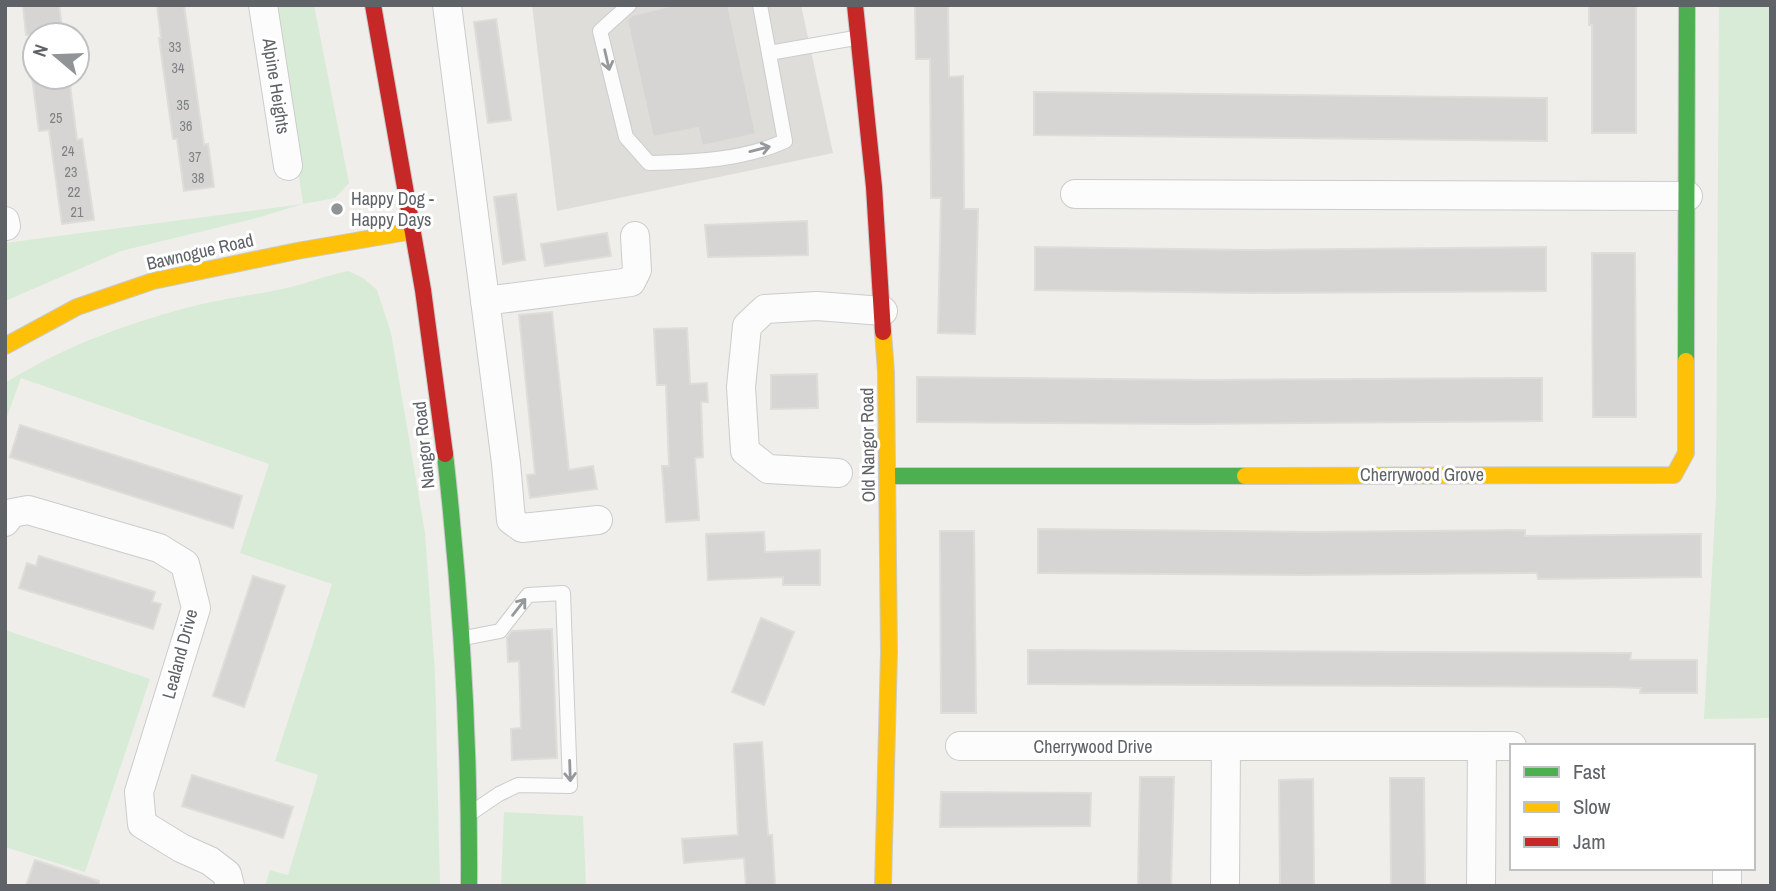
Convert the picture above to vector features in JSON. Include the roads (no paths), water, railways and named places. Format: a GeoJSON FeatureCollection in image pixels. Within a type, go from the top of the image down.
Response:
{"type":"FeatureCollection","features":[{"type":"Feature","properties":{"kind":"street","name":"Alpine Heights"},"geometry":{"type":"LineString","coordinates":[[263,5],[288,166]]}},
{"type":"Feature","properties":{"kind":"street","name":"Nangor Road"},"geometry":{"type":"LineString","coordinates":[[373,5],[437,384],[463,639],[470,814],[469,886]]}},
{"type":"Feature","properties":{"kind":"street"},"geometry":{"type":"LineString","coordinates":[[447,5],[511,520],[522,528],[598,520]]}},
{"type":"Feature","properties":{"kind":"street","name":"Old Nangor Road"},"geometry":{"type":"LineString","coordinates":[[855,5],[856,37],[874,187],[883,311],[889,652],[883,886]]}},
{"type":"Feature","properties":{"kind":"street","name":"Cherrywood Grove"},"geometry":{"type":"LineString","coordinates":[[888,476],[1674,475],[1686,453],[1687,5]]}},
{"type":"Feature","properties":{"kind":"street"},"geometry":{"type":"LineString","coordinates":[[1075,194],[1688,196]]}},
{"type":"Feature","properties":{"kind":"street"},"geometry":{"type":"LineString","coordinates":[[5,221],[6,226]]}},
{"type":"Feature","properties":{"kind":"street","name":"Bawnogue Road"},"geometry":{"type":"LineString","coordinates":[[5,346],[77,307],[153,281],[297,251],[413,231]]}},
{"type":"Feature","properties":{"kind":"street"},"geometry":{"type":"LineString","coordinates":[[485,301],[631,282],[637,270],[635,236]]}},
{"type":"Feature","properties":{"kind":"street"},"geometry":{"type":"LineString","coordinates":[[838,473],[768,469],[745,451],[741,387],[747,326],[765,309],[817,306],[883,311]]}},
{"type":"Feature","properties":{"kind":"street","name":"Lealand Drive"},"geometry":{"type":"LineString","coordinates":[[5,522],[12,513],[28,510],[159,548],[185,564],[197,608],[139,792],[142,824],[181,848],[210,861],[227,874],[230,886]]}},
{"type":"Feature","properties":{"kind":"street","name":"Cherrywood Drive"},"geometry":{"type":"LineString","coordinates":[[960,746],[1510,746]]}},
{"type":"Feature","properties":{"kind":"street"},"geometry":{"type":"LineString","coordinates":[[1481,886],[1482,746]]}},
{"type":"Feature","properties":{"kind":"street"},"geometry":{"type":"LineString","coordinates":[[1226,747],[1226,886]]}},
{"type":"Feature","properties":{"kind":"lane"},"geometry":{"type":"LineString","coordinates":[[629,5],[600,31],[625,137],[649,163],[701,161],[768,149],[785,141],[760,5]]}},
{"type":"Feature","properties":{"kind":"lane"},"geometry":{"type":"LineString","coordinates":[[769,53],[856,37]]}},
{"type":"Feature","properties":{"kind":"lane"},"geometry":{"type":"LineString","coordinates":[[463,639],[500,631],[528,595],[563,593],[570,786],[518,785],[499,794],[470,814]]}},
{"type":"Feature","properties":{"kind":"place","name":"Happy Dog - Happy Days"},"geometry":{"type":"Point","coordinates":[337,209]}}]}
